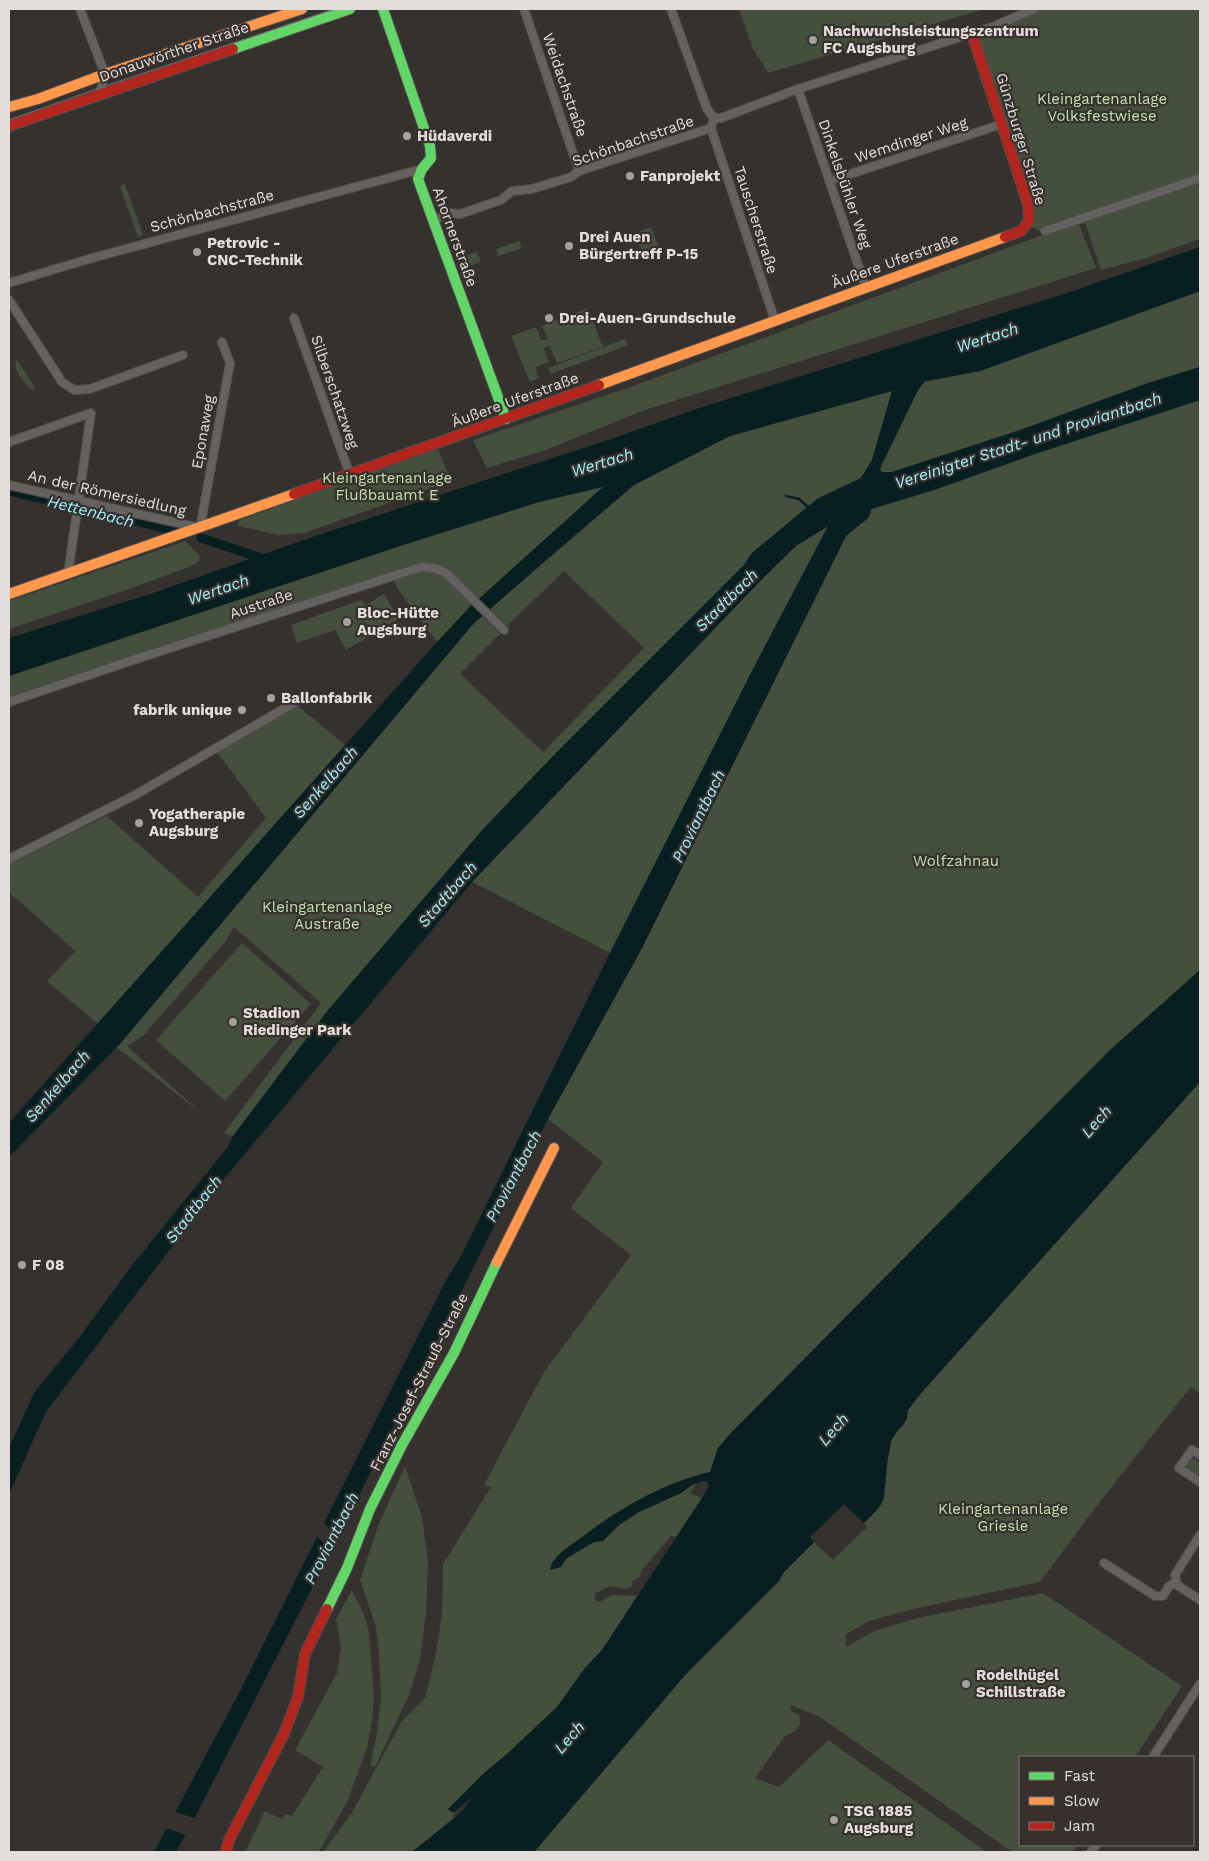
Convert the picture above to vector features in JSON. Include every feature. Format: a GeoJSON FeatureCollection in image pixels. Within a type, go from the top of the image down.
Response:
{"type":"FeatureCollection","features":[{"type":"Feature","properties":{"kind":"street"},"geometry":{"type":"LineString","coordinates":[[80,9],[105,74],[100,94]]}},
{"type":"Feature","properties":{"kind":"street","name":"Donauwörther Straße"},"geometry":{"type":"LineString","coordinates":[[9,107],[38,99],[105,74],[302,9]]}},
{"type":"Feature","properties":{"kind":"street","name":"Donauwörther Straße"},"geometry":{"type":"LineString","coordinates":[[9,126],[350,9]]}},
{"type":"Feature","properties":{"kind":"street","name":"Ahornerstraße"},"geometry":{"type":"LineString","coordinates":[[383,9],[430,146],[431,158],[422,168],[418,179],[506,419]]}},
{"type":"Feature","properties":{"kind":"street","name":"Weidachstraße"},"geometry":{"type":"LineString","coordinates":[[524,9],[579,171]]}},
{"type":"Feature","properties":{"kind":"street"},"geometry":{"type":"LineString","coordinates":[[671,9],[707,110],[714,118]]}},
{"type":"Feature","properties":{"kind":"street","name":"Schönbachstraße"},"geometry":{"type":"LineString","coordinates":[[433,220],[451,213],[460,214],[468,212],[501,200],[512,191],[532,189],[571,177],[579,171],[711,128],[714,118],[720,118],[798,89],[972,34],[1034,9]]}},
{"type":"Feature","properties":{"kind":"street","name":"Günzburger Straße"},"geometry":{"type":"LineString","coordinates":[[972,34],[1028,204],[1029,221],[1026,225]]}},
{"type":"Feature","properties":{"kind":"street","name":"Dinkelsbühler Weg"},"geometry":{"type":"LineString","coordinates":[[798,89],[866,288]]}},
{"type":"Feature","properties":{"kind":"street","name":"Wemdinger Weg"},"geometry":{"type":"LineString","coordinates":[[830,181],[1002,124]]}},
{"type":"Feature","properties":{"kind":"street","name":"Tauscherstraße"},"geometry":{"type":"LineString","coordinates":[[711,128],[775,321]]}},
{"type":"Feature","properties":{"kind":"street","name":"Schönbachstraße"},"geometry":{"type":"LineString","coordinates":[[9,283],[92,258],[422,168]]}},
{"type":"Feature","properties":{"kind":"street"},"geometry":{"type":"LineString","coordinates":[[1045,230],[1200,178]]}},
{"type":"Feature","properties":{"kind":"street","name":"Äußere Uferstraße"},"geometry":{"type":"LineString","coordinates":[[9,594],[350,475],[1014,235],[1026,225]]}},
{"type":"Feature","properties":{"kind":"street"},"geometry":{"type":"LineString","coordinates":[[9,300],[56,374],[67,387],[74,390],[90,389],[183,355]]}},
{"type":"Feature","properties":{"kind":"street","name":"Silberschatzweg"},"geometry":{"type":"LineString","coordinates":[[294,318],[350,475]]}},
{"type":"Feature","properties":{"kind":"street","name":"Eponaweg"},"geometry":{"type":"LineString","coordinates":[[200,528],[230,363],[222,342]]}},
{"type":"Feature","properties":{"kind":"street"},"geometry":{"type":"LineString","coordinates":[[9,442],[91,413],[68,574]]}},
{"type":"Feature","properties":{"kind":"street","name":"An der Römersiedlung"},"geometry":{"type":"LineString","coordinates":[[9,485],[200,528]]}},
{"type":"Feature","properties":{"kind":"street","name":"Austraße"},"geometry":{"type":"LineString","coordinates":[[9,702],[421,567],[438,569],[446,574],[504,630]]}},
{"type":"Feature","properties":{"kind":"street"},"geometry":{"type":"LineString","coordinates":[[9,859],[139,794],[306,696]]}},
{"type":"Feature","properties":{"kind":"street","name":"Franz-Josef-Strauß-Straße"},"geometry":{"type":"LineString","coordinates":[[226,1852],[229,1840],[284,1734],[298,1697],[304,1654],[349,1562],[370,1509],[402,1445],[454,1353],[554,1148]]}},
{"type":"Feature","properties":{"kind":"street"},"geometry":{"type":"LineString","coordinates":[[1200,1455],[1192,1450],[1179,1468],[1200,1482]]}},
{"type":"Feature","properties":{"kind":"street"},"geometry":{"type":"LineString","coordinates":[[1200,1535],[1174,1575],[1177,1586],[1200,1600]]}},
{"type":"Feature","properties":{"kind":"street"},"geometry":{"type":"LineString","coordinates":[[1104,1564],[1155,1596],[1163,1596],[1169,1586],[1176,1583]]}},
{"type":"Feature","properties":{"kind":"street"},"geometry":{"type":"LineString","coordinates":[[1154,1756],[1200,1684]]}},
{"type":"Feature","properties":{"kind":"green space","name":"Nachwuchsleistungszentrum FC Augsburg"},"geometry":{"type":"Polygon","coordinates":[[[739,9],[984,9],[768,73],[752,47],[739,9]]]}},
{"type":"Feature","properties":{"kind":"green space","name":"Kleingartenanlage Volksfestwiese"},"geometry":{"type":"Polygon","coordinates":[[[1034,9],[1200,9],[1200,239],[1146,258],[1101,270],[1083,217],[1045,231],[1040,231],[1026,225],[1029,221],[972,34],[1034,9]]]}},
{"type":"Feature","properties":{"kind":"green space"},"geometry":{"type":"Polygon","coordinates":[[[125,184],[143,235],[138,237],[120,186],[125,184]]]}},
{"type":"Feature","properties":{"kind":"green space"},"geometry":{"type":"Polygon","coordinates":[[[1078,222],[1096,268],[645,410],[546,450],[487,468],[473,440],[636,385],[1078,222]]]}},
{"type":"Feature","properties":{"kind":"green space"},"geometry":{"type":"Polygon","coordinates":[[[651,227],[661,254],[645,260],[636,233],[651,227]]]}},
{"type":"Feature","properties":{"kind":"green space"},"geometry":{"type":"Polygon","coordinates":[[[519,241],[522,248],[498,256],[496,249],[519,241]]]}},
{"type":"Feature","properties":{"kind":"green space"},"geometry":{"type":"Polygon","coordinates":[[[477,252],[481,262],[460,269],[456,259],[477,252]]]}},
{"type":"Feature","properties":{"kind":"green space"},"geometry":{"type":"Polygon","coordinates":[[[1200,291],[1200,367],[1148,383],[1023,429],[892,472],[881,472],[880,470],[918,390],[925,382],[980,371],[1200,291]]]}},
{"type":"Feature","properties":{"kind":"green space"},"geometry":{"type":"Polygon","coordinates":[[[588,308],[603,347],[557,363],[549,345],[544,349],[549,362],[535,367],[539,378],[530,382],[511,336],[536,327],[541,340],[548,340],[542,326],[588,308]]]}},
{"type":"Feature","properties":{"kind":"green space"},"geometry":{"type":"Polygon","coordinates":[[[625,339],[628,345],[551,374],[548,368],[625,339]]]}},
{"type":"Feature","properties":{"kind":"green space"},"geometry":{"type":"Polygon","coordinates":[[[16,360],[36,389],[31,389],[17,372],[16,360]]]}},
{"type":"Feature","properties":{"kind":"green space","name":"Kleingartenanlage Austraße"},"geometry":{"type":"Polygon","coordinates":[[[892,391],[872,460],[861,478],[817,499],[752,553],[744,565],[556,753],[484,828],[329,1010],[233,1136],[224,1133],[321,1003],[234,927],[225,942],[143,1036],[127,1046],[200,1112],[116,1047],[474,623],[482,616],[500,634],[460,674],[543,752],[644,648],[564,571],[507,626],[490,609],[634,485],[730,436],[892,391]]]}},
{"type":"Feature","properties":{"kind":"green space","name":"Wolfzahnau"},"geometry":{"type":"Polygon","coordinates":[[[1200,400],[1200,970],[1110,1050],[730,1434],[718,1448],[710,1472],[678,1482],[551,1563],[550,1570],[583,1548],[594,1542],[603,1541],[619,1525],[639,1512],[681,1493],[697,1482],[690,1493],[702,1498],[676,1537],[671,1536],[642,1570],[640,1576],[633,1581],[631,1588],[623,1589],[610,1586],[596,1593],[594,1599],[599,1602],[611,1595],[637,1596],[602,1650],[585,1668],[557,1707],[483,1774],[451,1812],[454,1812],[453,1819],[412,1852],[323,1852],[351,1814],[402,1721],[425,1698],[435,1658],[442,1615],[443,1564],[491,1487],[484,1485],[544,1372],[631,1255],[571,1208],[603,1162],[548,1119],[642,948],[846,536],[869,517],[871,509],[934,490],[1032,455],[1200,400]]]}},
{"type":"Feature","properties":{"kind":"green space","name":"Kleingartenanlage Flußbauamt E"},"geometry":{"type":"Polygon","coordinates":[[[438,449],[451,481],[304,533],[278,535],[238,526],[239,520],[438,449]]]}},
{"type":"Feature","properties":{"kind":"green space"},"geometry":{"type":"Polygon","coordinates":[[[604,486],[479,599],[448,570],[439,565],[420,563],[9,698],[9,676],[403,545],[539,502],[604,486]]]}},
{"type":"Feature","properties":{"kind":"green space"},"geometry":{"type":"Polygon","coordinates":[[[829,526],[755,665],[610,953],[472,882],[764,577],[796,546],[829,526]]]}},
{"type":"Feature","properties":{"kind":"green space"},"geometry":{"type":"Polygon","coordinates":[[[185,541],[200,556],[198,562],[191,566],[135,587],[9,629],[9,601],[185,541]]]}},
{"type":"Feature","properties":{"kind":"green space"},"geometry":{"type":"Polygon","coordinates":[[[411,569],[438,569],[475,601],[437,642],[397,588],[392,576],[411,569]]]}},
{"type":"Feature","properties":{"kind":"green space","name":"Bloc-Hütte Augsburg"},"geometry":{"type":"Polygon","coordinates":[[[384,594],[399,619],[346,650],[335,630],[297,643],[291,625],[361,600],[365,605],[384,594]]]}},
{"type":"Feature","properties":{"kind":"green space"},"geometry":{"type":"Polygon","coordinates":[[[298,706],[345,745],[98,1024],[47,981],[75,951],[9,892],[9,864],[107,816],[198,897],[266,818],[217,752],[298,706]]]}},
{"type":"Feature","properties":{"kind":"green space","name":"Stadion Riedinger Park"},"geometry":{"type":"Polygon","coordinates":[[[242,943],[311,1004],[225,1101],[156,1040],[242,943]]]}},
{"type":"Feature","properties":{"kind":"green space","name":"Kleingartenanlage Griesle"},"geometry":{"type":"Polygon","coordinates":[[[1200,1082],[1200,1393],[1191,1387],[1102,1499],[1040,1582],[913,1609],[869,1621],[846,1634],[846,1647],[874,1631],[917,1618],[1043,1593],[1182,1686],[1136,1756],[1019,1756],[1019,1846],[1077,1846],[1073,1852],[1012,1852],[820,1717],[791,1705],[791,1711],[799,1715],[800,1725],[795,1731],[785,1736],[755,1778],[779,1787],[828,1740],[987,1852],[534,1852],[686,1674],[779,1581],[784,1572],[814,1542],[833,1560],[867,1527],[864,1523],[882,1503],[884,1498],[891,1441],[907,1418],[908,1410],[922,1392],[1200,1082]]]}},
{"type":"Feature","properties":{"kind":"green space"},"geometry":{"type":"Polygon","coordinates":[[[1190,1459],[1200,1463],[1200,1474],[1197,1475],[1188,1469],[1187,1465],[1190,1459]]]}},
{"type":"Feature","properties":{"kind":"green space"},"geometry":{"type":"Polygon","coordinates":[[[405,1466],[422,1517],[428,1561],[426,1613],[420,1660],[409,1695],[375,1767],[370,1766],[377,1734],[381,1696],[379,1654],[376,1627],[360,1580],[378,1526],[405,1466]]]}},
{"type":"Feature","properties":{"kind":"green space"},"geometry":{"type":"Polygon","coordinates":[[[352,1590],[365,1616],[369,1634],[374,1697],[367,1748],[348,1800],[319,1852],[245,1852],[265,1811],[282,1819],[286,1814],[292,1816],[323,1767],[295,1750],[337,1673],[341,1647],[336,1619],[352,1590]]]}},
{"type":"Feature","properties":{"kind":"water"},"geometry":{"type":"Polygon","coordinates":[[[1200,247],[1200,291],[980,371],[925,381],[918,390],[881,465],[880,470],[882,472],[892,472],[1023,429],[1148,383],[1200,367],[1200,400],[1032,455],[934,490],[871,509],[869,517],[846,536],[642,948],[548,1119],[194,1819],[176,1852],[154,1852],[238,1695],[445,1282],[461,1256],[610,953],[755,665],[828,526],[796,546],[764,577],[472,882],[223,1180],[58,1396],[46,1412],[9,1494],[9,1448],[34,1393],[82,1334],[130,1268],[227,1148],[233,1136],[328,1010],[484,828],[556,753],[744,565],[752,553],[817,499],[861,478],[872,460],[892,391],[730,436],[634,485],[546,560],[474,623],[120,1044],[11,1155],[9,1153],[9,1123],[437,642],[472,605],[603,487],[539,502],[403,545],[9,676],[9,638],[150,594],[324,533],[617,437],[699,408],[1067,293],[1200,247]]]}},
{"type":"Feature","properties":{"kind":"water","name":"Lech"},"geometry":{"type":"Polygon","coordinates":[[[1200,970],[1200,1082],[922,1392],[908,1410],[907,1418],[891,1441],[884,1497],[881,1505],[875,1512],[864,1523],[844,1504],[810,1537],[814,1542],[784,1572],[779,1581],[686,1674],[534,1852],[412,1852],[464,1809],[472,1797],[454,1812],[448,1809],[483,1774],[557,1707],[585,1668],[602,1650],[709,1486],[707,1482],[703,1481],[692,1485],[681,1493],[639,1512],[619,1525],[603,1541],[594,1542],[567,1558],[561,1567],[550,1570],[557,1556],[624,1508],[657,1490],[710,1472],[718,1448],[730,1434],[1110,1050],[1200,970]]]}},
{"type":"Feature","properties":{"kind":"pier"},"geometry":{"type":"Polygon","coordinates":[[[322,1521],[340,1540],[333,1554],[316,1534],[322,1521]]]}},
{"type":"Feature","properties":{"kind":"pier"},"geometry":{"type":"Polygon","coordinates":[[[172,1811],[197,1819],[188,1836],[163,1827],[172,1811]]]}},
{"type":"Feature","properties":{"kind":"waterway","name":"Hettenbach"},"geometry":{"type":"LineString","coordinates":[[9,491],[174,531]]}},
{"type":"Feature","properties":{"kind":"waterway"},"geometry":{"type":"LineString","coordinates":[[786,496],[799,499],[808,507]]}},
{"type":"Feature","properties":{"kind":"waterway","name":"Hettenbach"},"geometry":{"type":"LineString","coordinates":[[201,538],[267,560]]}},
{"type":"Feature","properties":{"kind":"tram line"},"geometry":{"type":"LineString","coordinates":[[9,120],[335,9]]}},
{"type":"Feature","properties":{"kind":"traffic: fast"},"geometry":{"type":"LineString","coordinates":[[233,49],[350,9]]}},
{"type":"Feature","properties":{"kind":"traffic: fast"},"geometry":{"type":"LineString","coordinates":[[383,9],[430,146],[431,158],[422,169],[418,179],[506,419]]}},
{"type":"Feature","properties":{"kind":"traffic: fast"},"geometry":{"type":"LineString","coordinates":[[327,1609],[347,1568],[370,1509],[402,1445],[454,1353],[497,1262]]}},
{"type":"Feature","properties":{"kind":"traffic: slow"},"geometry":{"type":"LineString","coordinates":[[9,107],[38,99],[105,74],[302,9]]}},
{"type":"Feature","properties":{"kind":"traffic: slow"},"geometry":{"type":"LineString","coordinates":[[599,385],[1005,237]]}},
{"type":"Feature","properties":{"kind":"traffic: slow"},"geometry":{"type":"LineString","coordinates":[[9,594],[294,494]]}},
{"type":"Feature","properties":{"kind":"traffic: slow"},"geometry":{"type":"LineString","coordinates":[[497,1262],[554,1148]]}},
{"type":"Feature","properties":{"kind":"traffic: jam"},"geometry":{"type":"LineString","coordinates":[[972,34],[1028,204],[1029,221],[1021,231],[1005,237]]}},
{"type":"Feature","properties":{"kind":"traffic: jam"},"geometry":{"type":"LineString","coordinates":[[9,126],[233,49]]}},
{"type":"Feature","properties":{"kind":"traffic: jam"},"geometry":{"type":"LineString","coordinates":[[294,494],[599,385]]}},
{"type":"Feature","properties":{"kind":"traffic: jam"},"geometry":{"type":"LineString","coordinates":[[226,1852],[229,1840],[284,1734],[298,1697],[305,1654],[327,1609]]}},
{"type":"Feature","properties":{"kind":"place","name":"Nachwuchsleistungszentrum FC Augsburg"},"geometry":{"type":"Point","coordinates":[813,40]}},
{"type":"Feature","properties":{"kind":"place","name":"Hüdaverdi"},"geometry":{"type":"Point","coordinates":[407,136]}},
{"type":"Feature","properties":{"kind":"place","name":"Fanprojekt"},"geometry":{"type":"Point","coordinates":[630,176]}},
{"type":"Feature","properties":{"kind":"place","name":"Drei Auen Bürgertreff P-15"},"geometry":{"type":"Point","coordinates":[569,246]}},
{"type":"Feature","properties":{"kind":"place","name":"Petrovic - CNC-Technik"},"geometry":{"type":"Point","coordinates":[197,252]}},
{"type":"Feature","properties":{"kind":"place","name":"Drei-Auen-Grundschule"},"geometry":{"type":"Point","coordinates":[549,318]}},
{"type":"Feature","properties":{"kind":"place","name":"Bloc-Hütte Augsburg"},"geometry":{"type":"Point","coordinates":[347,622]}},
{"type":"Feature","properties":{"kind":"place","name":"Ballonfabrik"},"geometry":{"type":"Point","coordinates":[271,698]}},
{"type":"Feature","properties":{"kind":"place","name":"fabrik unique"},"geometry":{"type":"Point","coordinates":[242,710]}},
{"type":"Feature","properties":{"kind":"place","name":"Yogatherapie Augsburg"},"geometry":{"type":"Point","coordinates":[139,823]}},
{"type":"Feature","properties":{"kind":"place","name":"Stadion Riedinger Park"},"geometry":{"type":"Point","coordinates":[233,1022]}},
{"type":"Feature","properties":{"kind":"place","name":"F 08"},"geometry":{"type":"Point","coordinates":[22,1265]}},
{"type":"Feature","properties":{"kind":"place","name":"Rodelhügel Schillstraße"},"geometry":{"type":"Point","coordinates":[966,1684]}},
{"type":"Feature","properties":{"kind":"place","name":"TSG 1885 Augsburg"},"geometry":{"type":"Point","coordinates":[834,1820]}},
{"type":"Feature","properties":{"kind":"water label","name":"Wertach"},"geometry":{"type":"Point","coordinates":[987,337]}},
{"type":"Feature","properties":{"kind":"water label","name":"Vereinigter Stadt- und Proviantbach"},"geometry":{"type":"Point","coordinates":[1028,440]}},
{"type":"Feature","properties":{"kind":"water label","name":"Wertach"},"geometry":{"type":"Point","coordinates":[602,462]}},
{"type":"Feature","properties":{"kind":"water label","name":"Wertach"},"geometry":{"type":"Point","coordinates":[218,589]}},
{"type":"Feature","properties":{"kind":"water label","name":"Stadtbach"},"geometry":{"type":"Point","coordinates":[726,600]}},
{"type":"Feature","properties":{"kind":"water label","name":"Senkelbach"},"geometry":{"type":"Point","coordinates":[325,782]}},
{"type":"Feature","properties":{"kind":"water label","name":"Proviantbach"},"geometry":{"type":"Point","coordinates":[698,816]}},
{"type":"Feature","properties":{"kind":"water label","name":"Stadtbach"},"geometry":{"type":"Point","coordinates":[447,894]}},
{"type":"Feature","properties":{"kind":"water label","name":"Senkelbach"},"geometry":{"type":"Point","coordinates":[57,1086]}},
{"type":"Feature","properties":{"kind":"water label","name":"Proviantbach"},"geometry":{"type":"Point","coordinates":[513,1176]}},
{"type":"Feature","properties":{"kind":"water label","name":"Stadtbach"},"geometry":{"type":"Point","coordinates":[193,1209]}},
{"type":"Feature","properties":{"kind":"water label","name":"Proviantbach"},"geometry":{"type":"Point","coordinates":[331,1538]}}]}
